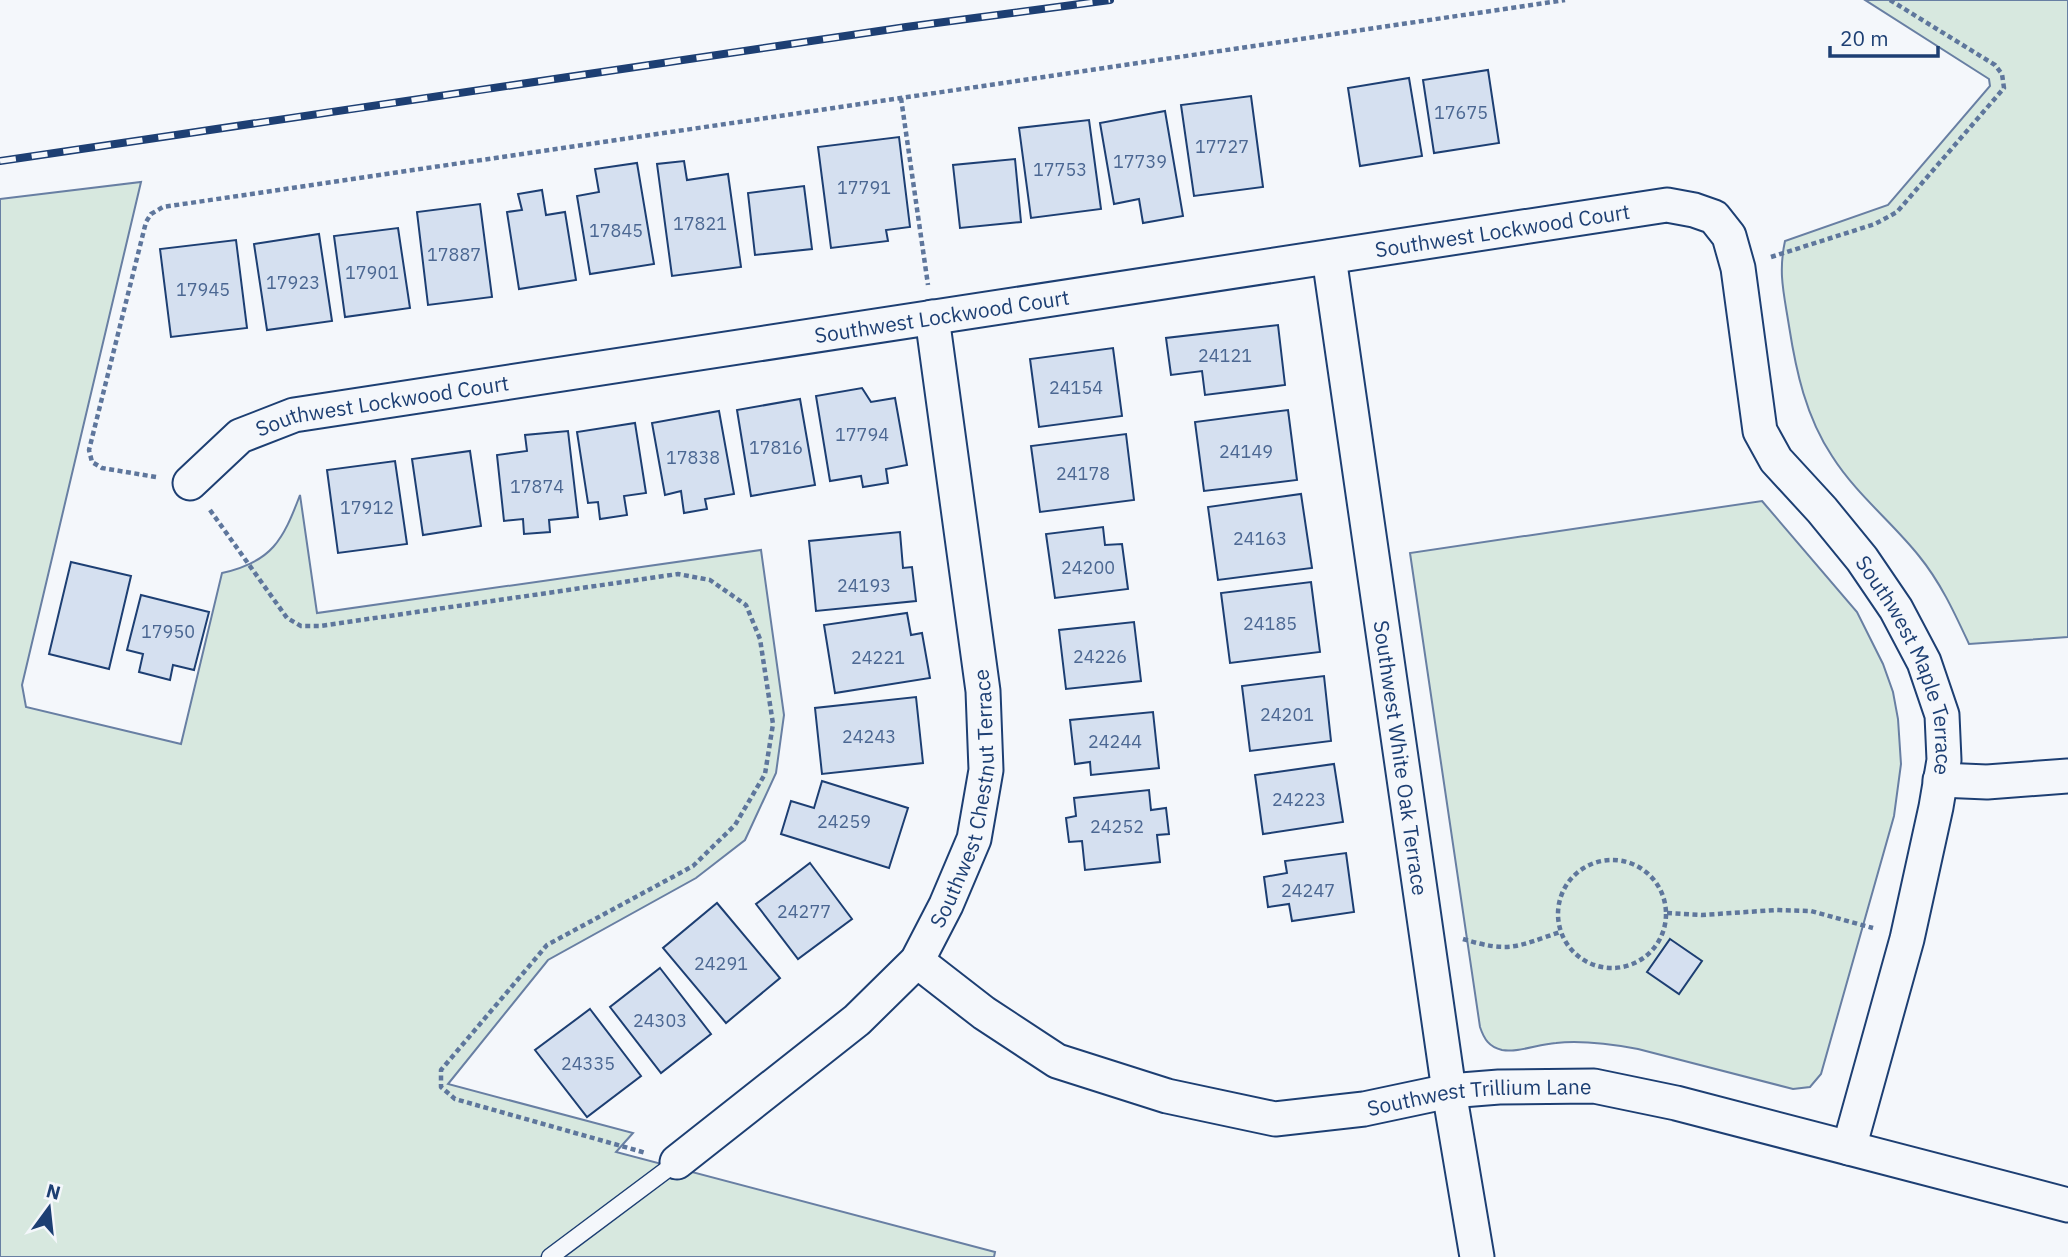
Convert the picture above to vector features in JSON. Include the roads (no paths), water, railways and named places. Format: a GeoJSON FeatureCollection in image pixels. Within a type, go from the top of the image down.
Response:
{"type":"FeatureCollection","features":[{"type":"Feature","properties":{"kind":"street","name":"Southwest Lockwood Court"},"geometry":{"type":"LineString","coordinates":[[190,483],[240,436],[294,415],[1667,205],[1714,217]]}},
{"type":"Feature","properties":{"kind":"street","name":"Southwest Maple Terrace"},"geometry":{"type":"LineString","coordinates":[[1714,217],[1729,236],[1738,268],[1760,431],[1776,460],[1862,559],[1896,609],[1924,662],[1942,715],[1944,760],[1907,939],[1849,1148]]}},
{"type":"Feature","properties":{"kind":"street","name":"Southwest White Oak Terrace"},"geometry":{"type":"LineString","coordinates":[[1329,257],[1449,1091],[1477,1257]]}},
{"type":"Feature","properties":{"kind":"street","name":"Southwest Chestnut Terrace"},"geometry":{"type":"LineString","coordinates":[[677,1161],[857,1020],[917,961],[946,905],[974,839],[986,769],[983,691],[932,317]]}},
{"type":"Feature","properties":{"kind":"street"},"geometry":{"type":"LineString","coordinates":[[1940,780],[1987,782],[2068,776]]}},
{"type":"Feature","properties":{"kind":"street","name":"Southwest Trillium Lane"},"geometry":{"type":"LineString","coordinates":[[917,961],[984,1013],[1057,1062],[1167,1097],[1275,1119],[1364,1109],[1449,1091],[1499,1087],[1594,1086],[1676,1103],[2068,1205]]}},
{"type":"Feature","properties":{"kind":"lane"},"geometry":{"type":"LineString","coordinates":[[550,1257],[677,1161]]}},
{"type":"Feature","properties":{"kind":"railway"},"geometry":{"type":"LineString","coordinates":[[0,161],[906,27],[1110,0]]}}]}
